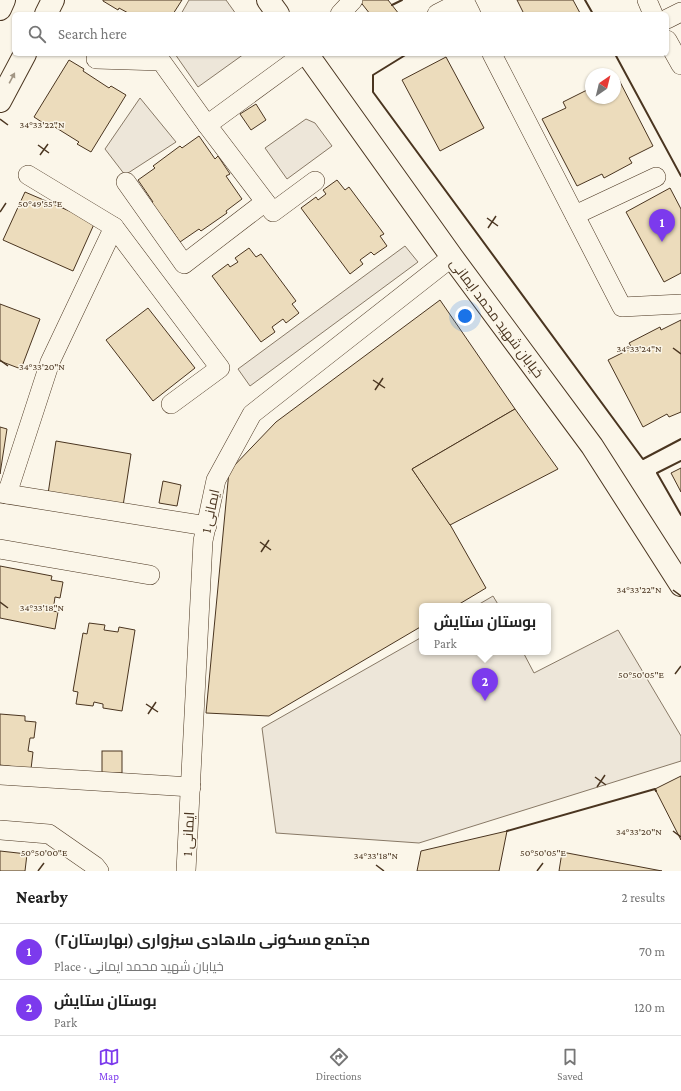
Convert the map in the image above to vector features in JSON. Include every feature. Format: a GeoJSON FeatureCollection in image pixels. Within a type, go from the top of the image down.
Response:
{"type":"FeatureCollection","features":[{"type":"Feature","properties":{"kind":"street"},"geometry":{"type":"LineString","coordinates":[[0,9],[4,0]]}},
{"type":"Feature","properties":{"kind":"street"},"geometry":{"type":"LineString","coordinates":[[47,12],[53,0]]}},
{"type":"Feature","properties":{"kind":"street"},"geometry":{"type":"LineString","coordinates":[[268,0],[277,12]]}},
{"type":"Feature","properties":{"kind":"street"},"geometry":{"type":"LineString","coordinates":[[342,12],[353,0]]}},
{"type":"Feature","properties":{"kind":"street"},"geometry":{"type":"LineString","coordinates":[[441,12],[464,0],[470,12]]}},
{"type":"Feature","properties":{"kind":"street"},"geometry":{"type":"LineString","coordinates":[[646,0],[652,12]]}},
{"type":"Feature","properties":{"kind":"street"},"geometry":{"type":"LineString","coordinates":[[669,18],[681,12]]}},
{"type":"Feature","properties":{"kind":"street"},"geometry":{"type":"LineString","coordinates":[[669,44],[681,66]]}},
{"type":"Feature","properties":{"kind":"street"},"geometry":{"type":"LineString","coordinates":[[0,102],[24,56]]}},
{"type":"Feature","properties":{"kind":"street"},"geometry":{"type":"LineString","coordinates":[[207,125],[301,56]]}},
{"type":"Feature","properties":{"kind":"street","name":"خیابان شهید محمد ایمانی"},"geometry":{"type":"LineString","coordinates":[[308,56],[452,257],[592,446],[680,582]]}},
{"type":"Feature","properties":{"kind":"street"},"geometry":{"type":"LineString","coordinates":[[493,56],[622,307],[681,304]]}},
{"type":"Feature","properties":{"kind":"street"},"geometry":{"type":"LineString","coordinates":[[96,59],[161,61],[273,212],[315,181]]}},
{"type":"Feature","properties":{"kind":"street"},"geometry":{"type":"LineString","coordinates":[[28,175],[114,227],[220,368],[171,404]]}},
{"type":"Feature","properties":{"kind":"street"},"geometry":{"type":"LineString","coordinates":[[575,215],[656,177]]}},
{"type":"Feature","properties":{"kind":"street"},"geometry":{"type":"LineString","coordinates":[[126,182],[184,264],[265,202]]}},
{"type":"Feature","properties":{"kind":"street"},"geometry":{"type":"LineString","coordinates":[[114,227],[50,362],[3,493],[207,526]]}},
{"type":"Feature","properties":{"kind":"street","name":"ایمانی 1"},"geometry":{"type":"LineString","coordinates":[[186,871],[203,541],[216,480],[252,414],[452,257]]}},
{"type":"Feature","properties":{"kind":"street"},"geometry":{"type":"LineString","coordinates":[[0,548],[150,575]]}},
{"type":"Feature","properties":{"kind":"street"},"geometry":{"type":"LineString","coordinates":[[0,775],[191,787]]}},
{"type":"Feature","properties":{"kind":"street"},"geometry":{"type":"LineString","coordinates":[[0,830],[49,834],[95,866],[99,871]]}},
{"type":"Feature","properties":{"kind":"shaded area"},"geometry":{"type":"Polygon","coordinates":[[[189,0],[226,0],[235,12],[182,12],[189,0]]]}},
{"type":"Feature","properties":{"kind":"shaded area"},"geometry":{"type":"Polygon","coordinates":[[[176,56],[241,56],[198,87],[176,56]]]}},
{"type":"Feature","properties":{"kind":"shaded area"},"geometry":{"type":"Polygon","coordinates":[[[140,98],[176,142],[125,175],[105,149],[140,98]]]}},
{"type":"Feature","properties":{"kind":"shaded area"},"geometry":{"type":"Polygon","coordinates":[[[306,119],[315,123],[332,146],[287,179],[265,148],[306,119]]]}},
{"type":"Feature","properties":{"kind":"shaded area"},"geometry":{"type":"Polygon","coordinates":[[[405,246],[418,262],[250,386],[238,369],[405,246]]]}},
{"type":"Feature","properties":{"kind":"shaded area"},"geometry":{"type":"Polygon","coordinates":[[[493,596],[497,603],[481,603],[493,596]]]}},
{"type":"Feature","properties":{"kind":"shaded area"},"geometry":{"type":"Polygon","coordinates":[[[618,630],[681,736],[681,761],[419,843],[276,833],[262,728],[419,639],[419,655],[525,655],[534,673],[618,630]]]}},
{"type":"Feature","properties":{"kind":"building"},"geometry":{"type":"Polygon","coordinates":[[[182,0],[174,12],[126,12],[119,8],[118,10],[103,1],[182,0]]]}},
{"type":"Feature","properties":{"kind":"building"},"geometry":{"type":"Polygon","coordinates":[[[359,0],[388,0],[397,12],[368,12],[359,0]]]}},
{"type":"Feature","properties":{"kind":"building"},"geometry":{"type":"Polygon","coordinates":[[[517,0],[573,0],[579,12],[523,12],[517,0]]]}},
{"type":"Feature","properties":{"kind":"building"},"geometry":{"type":"Polygon","coordinates":[[[446,57],[484,128],[440,151],[402,80],[446,57]]]}},
{"type":"Feature","properties":{"kind":"building"},"geometry":{"type":"Polygon","coordinates":[[[69,60],[84,69],[83,71],[109,88],[111,86],[126,95],[91,152],[77,144],[79,142],[50,124],[48,126],[34,117],[69,60]]]}},
{"type":"Feature","properties":{"kind":"building"},"geometry":{"type":"Polygon","coordinates":[[[621,84],[653,146],[629,158],[632,163],[604,178],[602,174],[577,186],[542,119],[566,108],[563,102],[585,91],[585,104],[621,104],[621,84]]]}},
{"type":"Feature","properties":{"kind":"building"},"geometry":{"type":"Polygon","coordinates":[[[256,104],[266,120],[251,130],[240,114],[256,104]]]}},
{"type":"Feature","properties":{"kind":"building"},"geometry":{"type":"Polygon","coordinates":[[[199,136],[215,159],[218,156],[230,174],[226,176],[242,199],[226,211],[227,213],[201,231],[199,229],[180,242],[164,219],[161,220],[150,204],[153,202],[138,180],[155,168],[153,166],[180,146],[182,148],[199,136]]]}},
{"type":"Feature","properties":{"kind":"building"},"geometry":{"type":"Polygon","coordinates":[[[337,180],[345,190],[349,187],[384,234],[380,236],[387,246],[374,255],[371,252],[360,260],[363,264],[350,274],[301,208],[316,197],[318,200],[326,194],[323,190],[337,180]]]}},
{"type":"Feature","properties":{"kind":"building"},"geometry":{"type":"Polygon","coordinates":[[[670,188],[681,209],[681,273],[664,282],[626,212],[670,188]]]}},
{"type":"Feature","properties":{"kind":"building"},"geometry":{"type":"Polygon","coordinates":[[[25,192],[95,222],[73,271],[3,240],[25,192]]]}},
{"type":"Feature","properties":{"kind":"building"},"geometry":{"type":"Polygon","coordinates":[[[249,248],[256,257],[261,254],[296,301],[292,304],[299,313],[286,323],[283,319],[272,327],[275,332],[261,342],[212,276],[228,264],[230,267],[238,262],[235,258],[249,248]]]}},
{"type":"Feature","properties":{"kind":"building"},"geometry":{"type":"Polygon","coordinates":[[[440,300],[515,409],[412,469],[448,521],[486,588],[461,603],[419,603],[419,628],[269,716],[206,713],[229,471],[276,422],[440,300]]]}},
{"type":"Feature","properties":{"kind":"building"},"geometry":{"type":"Polygon","coordinates":[[[0,304],[40,319],[21,369],[0,361],[0,304]]]}},
{"type":"Feature","properties":{"kind":"building"},"geometry":{"type":"Polygon","coordinates":[[[148,308],[195,368],[153,401],[106,340],[148,308]]]}},
{"type":"Feature","properties":{"kind":"building"},"geometry":{"type":"Polygon","coordinates":[[[681,320],[681,412],[669,417],[667,414],[643,427],[608,360],[632,348],[629,343],[660,327],[661,330],[681,320]]]}},
{"type":"Feature","properties":{"kind":"building"},"geometry":{"type":"Polygon","coordinates":[[[515,409],[558,469],[450,525],[412,469],[515,409]]]}},
{"type":"Feature","properties":{"kind":"building"},"geometry":{"type":"Polygon","coordinates":[[[0,427],[7,429],[0,474],[0,427]]]}},
{"type":"Feature","properties":{"kind":"building"},"geometry":{"type":"Polygon","coordinates":[[[56,441],[131,454],[123,506],[48,494],[56,441]]]}},
{"type":"Feature","properties":{"kind":"building"},"geometry":{"type":"Polygon","coordinates":[[[681,468],[681,492],[671,473],[681,468]]]}},
{"type":"Feature","properties":{"kind":"building"},"geometry":{"type":"Polygon","coordinates":[[[163,481],[181,485],[177,506],[159,503],[163,481]]]}},
{"type":"Feature","properties":{"kind":"building"},"geometry":{"type":"Polygon","coordinates":[[[0,566],[52,576],[51,580],[63,582],[60,598],[55,597],[53,611],[58,612],[55,629],[0,618],[0,566]]]}},
{"type":"Feature","properties":{"kind":"building"},"geometry":{"type":"Polygon","coordinates":[[[89,623],[105,625],[104,630],[118,632],[119,627],[135,630],[122,711],[103,708],[103,704],[94,702],[93,706],[76,704],[78,692],[73,691],[83,633],[87,634],[89,623]]]}},
{"type":"Feature","properties":{"kind":"building"},"geometry":{"type":"Polygon","coordinates":[[[0,714],[25,716],[25,721],[36,722],[34,738],[30,738],[28,751],[33,752],[31,769],[0,765],[0,714]]]}},
{"type":"Feature","properties":{"kind":"building"},"geometry":{"type":"Polygon","coordinates":[[[102,751],[122,751],[122,773],[102,773],[102,751]]]}},
{"type":"Feature","properties":{"kind":"building"},"geometry":{"type":"Polygon","coordinates":[[[681,776],[681,840],[655,789],[681,776]]]}},
{"type":"Feature","properties":{"kind":"building"},"geometry":{"type":"Polygon","coordinates":[[[507,831],[499,871],[417,871],[421,851],[507,831]]]}},
{"type":"Feature","properties":{"kind":"building"},"geometry":{"type":"Polygon","coordinates":[[[0,851],[27,854],[25,871],[0,871],[0,851]]]}},
{"type":"Feature","properties":{"kind":"building"},"geometry":{"type":"Polygon","coordinates":[[[562,852],[662,871],[559,871],[562,852]]]}},
{"type":"Feature","properties":{"kind":"wall"},"geometry":{"type":"LineString","coordinates":[[392,5],[402,0]]}},
{"type":"Feature","properties":{"kind":"wall"},"geometry":{"type":"LineString","coordinates":[[585,0],[592,12]]}},
{"type":"Feature","properties":{"kind":"wall"},"geometry":{"type":"LineString","coordinates":[[404,56],[373,75],[373,92],[643,459],[681,439]]}},
{"type":"Feature","properties":{"kind":"wall"},"geometry":{"type":"LineString","coordinates":[[616,56],[681,176]]}},
{"type":"Feature","properties":{"kind":"wall"},"geometry":{"type":"LineString","coordinates":[[681,461],[657,473],[681,515]]}},
{"type":"Feature","properties":{"kind":"wall"},"geometry":{"type":"LineString","coordinates":[[507,831],[655,789],[656,791]]}},
{"type":"Feature","properties":{"kind":"place","name":"مجتمع مسکونی ملاهادی سبزواری (بهارستان۲)"},"geometry":{"type":"Point","coordinates":[662,242]}},
{"type":"Feature","properties":{"kind":"place","name":"بوستان ستایش"},"geometry":{"type":"Point","coordinates":[485,701]}}]}
